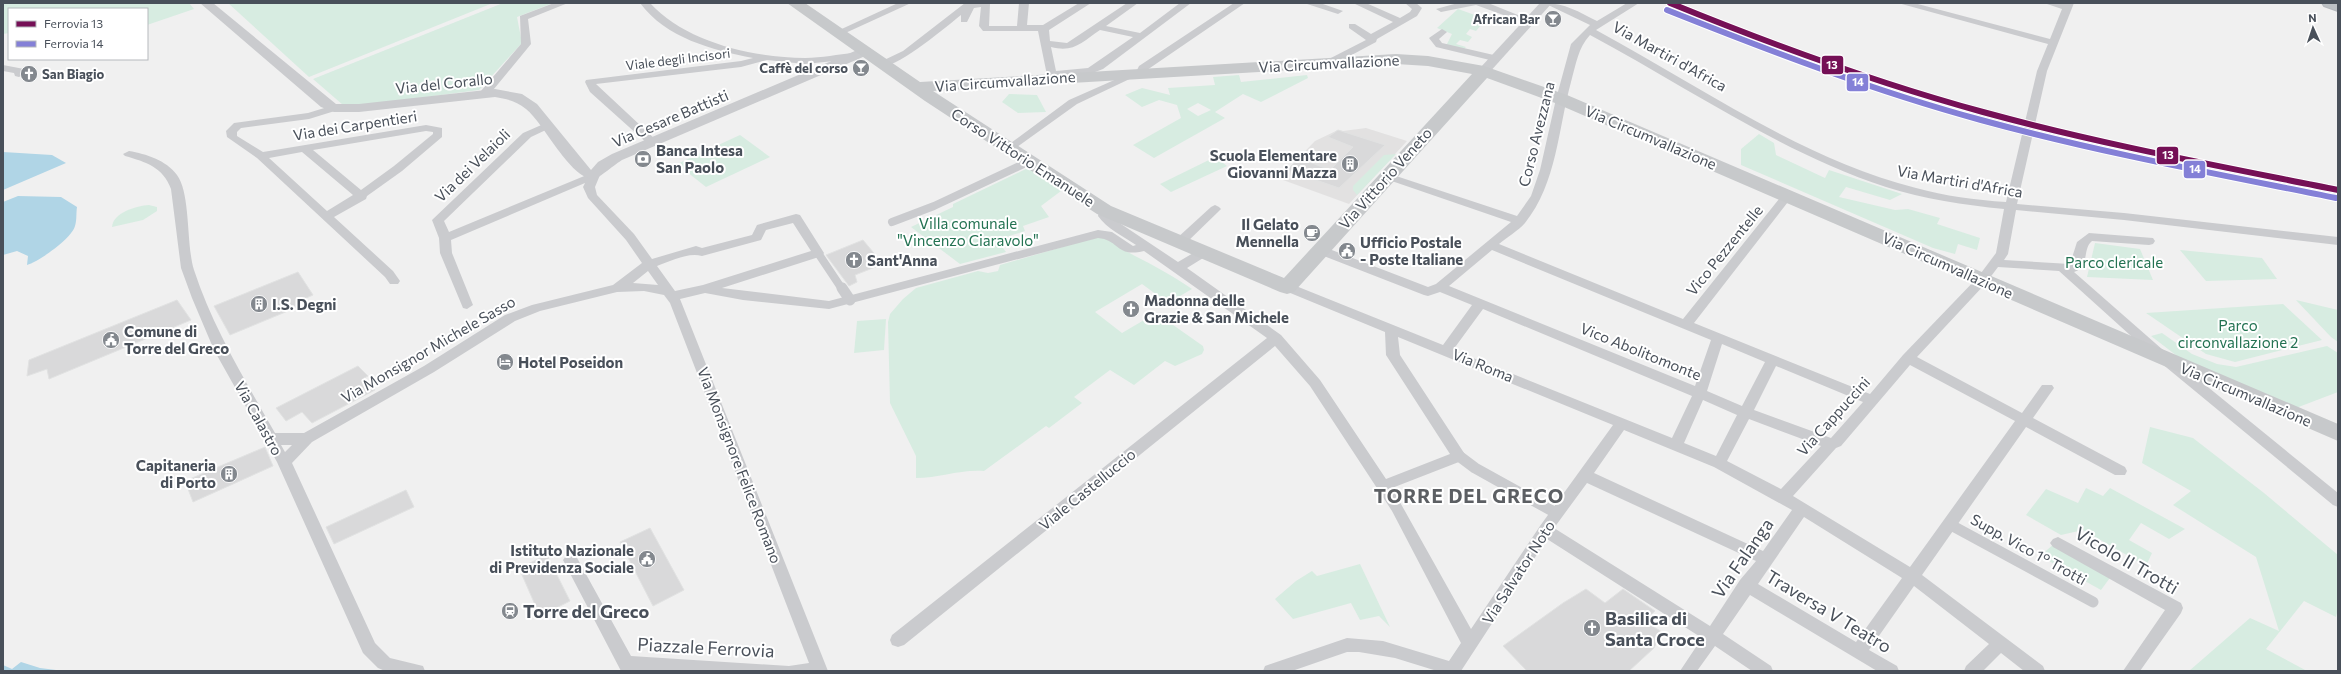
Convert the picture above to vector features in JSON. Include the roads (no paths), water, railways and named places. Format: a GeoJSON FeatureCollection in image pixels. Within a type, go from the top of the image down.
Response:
{"type":"FeatureCollection","features":[{"type":"Feature","properties":{"kind":"highway"},"geometry":{"type":"LineString","coordinates":[[2330,3],[2338,6]]}},
{"type":"Feature","properties":{"kind":"main road","name":"Corso Vittorio Emanuele"},"geometry":{"type":"LineString","coordinates":[[800,4],[838,33],[860,53],[884,64],[1104,210],[1180,242]]}},
{"type":"Feature","properties":{"kind":"main road","name":"Via Circumvallazione"},"geometry":{"type":"LineString","coordinates":[[917,87],[1051,76],[1138,73],[1396,59],[1489,64],[1561,99],[2338,433]]}},
{"type":"Feature","properties":{"kind":"main road","name":"Via Vittorio Veneto"},"geometry":{"type":"LineString","coordinates":[[1287,286],[1489,64]]}},
{"type":"Feature","properties":{"kind":"main road","name":"Via Roma"},"geometry":{"type":"LineString","coordinates":[[1180,242],[1287,286]]}},
{"type":"Feature","properties":{"kind":"street"},"geometry":{"type":"LineString","coordinates":[[206,3],[326,104],[334,108]]}},
{"type":"Feature","properties":{"kind":"street"},"geometry":{"type":"LineString","coordinates":[[484,93],[526,44],[523,18],[563,3]]}},
{"type":"Feature","properties":{"kind":"street"},"geometry":{"type":"LineString","coordinates":[[645,3],[660,20],[691,37],[767,57],[805,61],[860,53]]}},
{"type":"Feature","properties":{"kind":"street"},"geometry":{"type":"LineString","coordinates":[[838,33],[906,3]]}},
{"type":"Feature","properties":{"kind":"street"},"geometry":{"type":"LineString","coordinates":[[884,64],[906,53],[971,3]]}},
{"type":"Feature","properties":{"kind":"street"},"geometry":{"type":"LineString","coordinates":[[1022,29],[1024,3]]}},
{"type":"Feature","properties":{"kind":"street"},"geometry":{"type":"LineString","coordinates":[[964,20],[970,6],[982,4],[986,6],[984,28],[1045,28],[1086,3]]}},
{"type":"Feature","properties":{"kind":"street"},"geometry":{"type":"LineString","coordinates":[[1048,44],[1067,47],[1133,3]]}},
{"type":"Feature","properties":{"kind":"street"},"geometry":{"type":"LineString","coordinates":[[1045,28],[1043,31],[1045,50],[1051,76],[1093,70],[1113,59],[1186,3]]}},
{"type":"Feature","properties":{"kind":"street"},"geometry":{"type":"LineString","coordinates":[[1009,148],[1073,102],[1138,73],[1143,68],[1240,3]]}},
{"type":"Feature","properties":{"kind":"street"},"geometry":{"type":"LineString","coordinates":[[1309,3],[1338,11]]}},
{"type":"Feature","properties":{"kind":"street"},"geometry":{"type":"LineString","coordinates":[[1358,3],[1402,22]]}},
{"type":"Feature","properties":{"kind":"street"},"geometry":{"type":"LineString","coordinates":[[1372,38],[1402,22],[1417,10],[1410,3]]}},
{"type":"Feature","properties":{"kind":"street"},"geometry":{"type":"LineString","coordinates":[[1441,9],[1473,3]]}},
{"type":"Feature","properties":{"kind":"street"},"geometry":{"type":"LineString","coordinates":[[1479,3],[1528,21]]}},
{"type":"Feature","properties":{"kind":"street"},"geometry":{"type":"LineString","coordinates":[[1442,32],[1434,38],[1439,44],[1489,64],[1546,3]]}},
{"type":"Feature","properties":{"kind":"street","name":"Via Martiri d'Africa"},"geometry":{"type":"LineString","coordinates":[[1549,3],[1567,9],[1592,27],[1786,141],[1830,163],[1890,185],[1921,193],[2010,208],[2092,213],[2338,241]]}},
{"type":"Feature","properties":{"kind":"street","name":"Corso Avezzana"},"geometry":{"type":"LineString","coordinates":[[1440,286],[1520,221],[1537,196],[1546,170],[1561,99],[1576,44],[1592,27],[1634,3]]}},
{"type":"Feature","properties":{"kind":"street"},"geometry":{"type":"LineString","coordinates":[[1903,3],[2052,42]]}},
{"type":"Feature","properties":{"kind":"street"},"geometry":{"type":"LineString","coordinates":[[2049,3],[2066,5]]}},
{"type":"Feature","properties":{"kind":"street","name":"Via Cappuccini"},"geometry":{"type":"LineString","coordinates":[[1783,497],[1831,444],[1836,442],[1908,358],[1982,280],[1996,264],[2002,254],[2010,208],[2042,71],[2066,5]]}},
{"type":"Feature","properties":{"kind":"street"},"geometry":{"type":"LineString","coordinates":[[1352,26],[1372,38]]}},
{"type":"Feature","properties":{"kind":"street"},"geometry":{"type":"LineString","coordinates":[[1098,27],[1142,36]]}},
{"type":"Feature","properties":{"kind":"street"},"geometry":{"type":"LineString","coordinates":[[1329,63],[1371,42],[1374,40],[1372,38]]}},
{"type":"Feature","properties":{"kind":"street","name":"Via Cesare Battisti"},"geometry":{"type":"LineString","coordinates":[[594,175],[603,165],[617,157],[860,53]]}},
{"type":"Feature","properties":{"kind":"street","name":"Viale degli Incisori"},"geometry":{"type":"LineString","coordinates":[[652,142],[594,90],[590,82],[741,64],[767,57]]}},
{"type":"Feature","properties":{"kind":"street"},"geometry":{"type":"LineString","coordinates":[[3,68],[20,71],[19,74]]}},
{"type":"Feature","properties":{"kind":"street","name":"Via del Corallo"},"geometry":{"type":"LineString","coordinates":[[334,108],[359,108],[484,93],[508,94],[523,100],[532,107],[585,172],[594,175]]}},
{"type":"Feature","properties":{"kind":"street","name":"Via dei Carpentieri"},"geometry":{"type":"LineString","coordinates":[[261,156],[426,128],[438,130],[438,135],[407,164],[362,197],[327,216],[261,156],[232,137],[232,128],[238,125],[309,116],[334,108]]}},
{"type":"Feature","properties":{"kind":"street","name":"Via dei Velaioli"},"geometry":{"type":"LineString","coordinates":[[467,306],[446,253],[445,238],[438,220],[527,135],[546,126]]}},
{"type":"Feature","properties":{"kind":"street"},"geometry":{"type":"LineString","coordinates":[[303,148],[362,197]]}},
{"type":"Feature","properties":{"kind":"street","name":"Via Calastro"},"geometry":{"type":"LineString","coordinates":[[129,154],[148,158],[172,176],[177,189],[187,268],[198,298],[221,350],[284,462],[369,648],[384,663],[394,667],[418,671]]}},
{"type":"Feature","properties":{"kind":"street"},"geometry":{"type":"LineString","coordinates":[[892,222],[934,206],[1030,162]]}},
{"type":"Feature","properties":{"kind":"street"},"geometry":{"type":"LineString","coordinates":[[445,238],[594,175]]}},
{"type":"Feature","properties":{"kind":"street"},"geometry":{"type":"LineString","coordinates":[[594,175],[590,187],[592,196],[630,237],[648,265],[680,254],[696,250],[702,252],[757,237],[761,228],[796,218],[850,300]]}},
{"type":"Feature","properties":{"kind":"street"},"geometry":{"type":"LineString","coordinates":[[1387,176],[1520,221]]}},
{"type":"Feature","properties":{"kind":"street","name":"Vico Pezzentelle"},"geometry":{"type":"LineString","coordinates":[[1686,324],[1787,196]]}},
{"type":"Feature","properties":{"kind":"street"},"geometry":{"type":"LineString","coordinates":[[1180,242],[1215,209]]}},
{"type":"Feature","properties":{"kind":"street"},"geometry":{"type":"LineString","coordinates":[[1104,210],[1104,216],[1108,221],[1147,246],[1276,338],[1315,383],[1397,507],[1470,644]]}},
{"type":"Feature","properties":{"kind":"street"},"geometry":{"type":"LineString","coordinates":[[327,216],[392,277]]}},
{"type":"Feature","properties":{"kind":"street"},"geometry":{"type":"LineString","coordinates":[[705,289],[742,296],[829,305],[1091,236],[1108,235],[1131,250],[1147,246]]}},
{"type":"Feature","properties":{"kind":"street"},"geometry":{"type":"LineString","coordinates":[[1996,264],[2073,268],[2078,264],[2083,242],[2089,237],[2149,241]]}},
{"type":"Feature","properties":{"kind":"street"},"geometry":{"type":"LineString","coordinates":[[1490,245],[1872,400]]}},
{"type":"Feature","properties":{"kind":"street"},"geometry":{"type":"LineString","coordinates":[[1320,250],[1428,292],[1440,286]]}},
{"type":"Feature","properties":{"kind":"street"},"geometry":{"type":"LineString","coordinates":[[1178,268],[1204,252]]}},
{"type":"Feature","properties":{"kind":"street"},"geometry":{"type":"LineString","coordinates":[[670,293],[705,289],[818,253]]}},
{"type":"Feature","properties":{"kind":"street","name":"Via Monsignor Michele Sasso"},"geometry":{"type":"LineString","coordinates":[[617,288],[634,277],[648,265]]}},
{"type":"Feature","properties":{"kind":"street","name":"Via Monsignore Felice Romano"},"geometry":{"type":"LineString","coordinates":[[648,265],[670,293],[820,670]]}},
{"type":"Feature","properties":{"kind":"street"},"geometry":{"type":"LineString","coordinates":[[2063,268],[2166,360],[2338,501]]}},
{"type":"Feature","properties":{"kind":"street","name":"Via Roma"},"geometry":{"type":"LineString","coordinates":[[1287,286],[1719,463],[1802,508],[1912,576],[2037,671]]}},
{"type":"Feature","properties":{"kind":"street","name":"Vico Abolitomonte"},"geometry":{"type":"LineString","coordinates":[[1440,286],[1480,304],[1700,392],[1747,413],[1831,444]]}},
{"type":"Feature","properties":{"kind":"street","name":"Via Monsignor Michele Sasso"},"geometry":{"type":"LineString","coordinates":[[284,462],[307,438],[429,369],[510,318],[536,308],[617,288],[644,287],[670,293]]}},
{"type":"Feature","properties":{"kind":"street"},"geometry":{"type":"LineString","coordinates":[[1446,350],[1480,304]]}},
{"type":"Feature","properties":{"kind":"street"},"geometry":{"type":"LineString","coordinates":[[1391,329],[1393,355],[1459,456],[1475,468],[1556,513]]}},
{"type":"Feature","properties":{"kind":"street","name":"Viale Castelluccio"},"geometry":{"type":"LineString","coordinates":[[898,640],[1276,338]]}},
{"type":"Feature","properties":{"kind":"street"},"geometry":{"type":"LineString","coordinates":[[1676,445],[1700,392],[1718,338]]}},
{"type":"Feature","properties":{"kind":"street"},"geometry":{"type":"LineString","coordinates":[[1908,358],[2120,471]]}},
{"type":"Feature","properties":{"kind":"street"},"geometry":{"type":"LineString","coordinates":[[1719,463],[1747,413],[1773,360]]}},
{"type":"Feature","properties":{"kind":"street"},"geometry":{"type":"LineString","coordinates":[[1858,652],[2047,388]]}},
{"type":"Feature","properties":{"kind":"street","name":"Via Salvator Noto"},"geometry":{"type":"LineString","coordinates":[[1450,671],[1470,644],[1556,513],[1622,423]]}},
{"type":"Feature","properties":{"kind":"street","name":"Via Monsignor Michele Sasso"},"geometry":{"type":"LineString","coordinates":[[271,438],[286,440],[307,438]]}},
{"type":"Feature","properties":{"kind":"street"},"geometry":{"type":"LineString","coordinates":[[1382,486],[1459,456]]}},
{"type":"Feature","properties":{"kind":"street"},"geometry":{"type":"LineString","coordinates":[[1584,475],[1766,559]]}},
{"type":"Feature","properties":{"kind":"street","name":"Via Falanga"},"geometry":{"type":"LineString","coordinates":[[1689,671],[1712,635],[1802,508]]}},
{"type":"Feature","properties":{"kind":"street","name":"Supp. Vico 1° Trotti"},"geometry":{"type":"LineString","coordinates":[[1949,524],[2093,602]]}},
{"type":"Feature","properties":{"kind":"street"},"geometry":{"type":"LineString","coordinates":[[1545,530],[1663,606],[1712,635],[1765,671]]}},
{"type":"Feature","properties":{"kind":"street","name":"Vicolo II Trotti"},"geometry":{"type":"LineString","coordinates":[[2058,543],[2175,608],[2131,671]]}},
{"type":"Feature","properties":{"kind":"street","name":"Piazzale Ferrovia"},"geometry":{"type":"LineString","coordinates":[[571,560],[628,667],[784,671]]}},
{"type":"Feature","properties":{"kind":"street","name":"Traversa V Teatro"},"geometry":{"type":"LineString","coordinates":[[1746,586],[1891,671]]}},
{"type":"Feature","properties":{"kind":"street"},"geometry":{"type":"LineString","coordinates":[[1972,671],[2000,643]]}},
{"type":"Feature","properties":{"kind":"street"},"geometry":{"type":"LineString","coordinates":[[1271,671],[1347,646],[1358,644],[1378,646],[1442,665],[1450,671]]}},
{"type":"Feature","properties":{"kind":"street","name":"Piazzale Ferrovia"},"geometry":{"type":"LineString","coordinates":[[794,671],[820,670]]}},
{"type":"Feature","properties":{"kind":"water"},"geometry":{"type":"Polygon","coordinates":[[[3,152],[52,155],[66,163],[3,190],[3,152]]]}},
{"type":"Feature","properties":{"kind":"water"},"geometry":{"type":"Polygon","coordinates":[[[18,196],[61,197],[77,207],[75,226],[68,237],[47,254],[27,265],[28,256],[17,251],[3,255],[3,202],[18,196]]]}},
{"type":"Feature","properties":{"kind":"water"},"geometry":{"type":"Polygon","coordinates":[[[21,662],[40,668],[64,671],[3,671],[3,665],[12,669],[21,662]]]}},
{"type":"Feature","properties":{"kind":"rail line","name":"13"},"geometry":{"type":"LineString","coordinates":[[1670,3],[1747,34],[1864,76],[1943,101],[2027,124],[2115,144],[2338,190]]}},
{"type":"Feature","properties":{"kind":"rail line","name":"14"},"geometry":{"type":"LineString","coordinates":[[1667,10],[1822,70],[1941,109],[2114,152],[2336,198]]}},
{"type":"Feature","properties":{"kind":"place","name":"African Bar"},"geometry":{"type":"Point","coordinates":[1553,19]}},
{"type":"Feature","properties":{"kind":"place","name":"Caffè del corso"},"geometry":{"type":"Point","coordinates":[861,68]}},
{"type":"Feature","properties":{"kind":"place","name":"San Biagio"},"geometry":{"type":"Point","coordinates":[29,74]}},
{"type":"Feature","properties":{"kind":"place","name":"Banca Intesa San Paolo"},"geometry":{"type":"Point","coordinates":[643,159]}},
{"type":"Feature","properties":{"kind":"place","name":"Scuola Elementare Giovanni Mazza"},"geometry":{"type":"Point","coordinates":[1350,164]}},
{"type":"Feature","properties":{"kind":"place","name":"Il Gelato Mennella"},"geometry":{"type":"Point","coordinates":[1312,233]}},
{"type":"Feature","properties":{"kind":"place","name":"Ufficio Postale - Poste Italiane"},"geometry":{"type":"Point","coordinates":[1347,251]}},
{"type":"Feature","properties":{"kind":"place","name":"Sant'Anna"},"geometry":{"type":"Point","coordinates":[854,260]}},
{"type":"Feature","properties":{"kind":"place","name":"I.S. Degni"},"geometry":{"type":"Point","coordinates":[259,304]}},
{"type":"Feature","properties":{"kind":"place","name":"Madonna delle Grazie & San Michele"},"geometry":{"type":"Point","coordinates":[1131,309]}},
{"type":"Feature","properties":{"kind":"place","name":"Comune di Torre del Greco"},"geometry":{"type":"Point","coordinates":[111,340]}},
{"type":"Feature","properties":{"kind":"place","name":"Hotel Poseidon"},"geometry":{"type":"Point","coordinates":[505,362]}},
{"type":"Feature","properties":{"kind":"place","name":"Capitaneria di Porto"},"geometry":{"type":"Point","coordinates":[229,474]}},
{"type":"Feature","properties":{"kind":"place","name":"Istituto Nazionale di Previdenza Sociale"},"geometry":{"type":"Point","coordinates":[647,559]}},
{"type":"Feature","properties":{"kind":"place","name":"Torre del Greco"},"geometry":{"type":"Point","coordinates":[510,611]}},
{"type":"Feature","properties":{"kind":"place","name":"Basilica di Santa Croce"},"geometry":{"type":"Point","coordinates":[1592,628]}},
{"type":"Feature","properties":{"kind":"district","name":"TORRE DEL GRECO"},"geometry":{"type":"Point","coordinates":[1469,495]}},
{"type":"Feature","properties":{"kind":"park label","name":"Villa comunale \"Vincenzo Ciaravolo\""},"geometry":{"type":"Point","coordinates":[968,232]}},
{"type":"Feature","properties":{"kind":"park label","name":"Parco clericale"},"geometry":{"type":"Point","coordinates":[2114,262]}},
{"type":"Feature","properties":{"kind":"park label","name":"Parco circonvallazione 2"},"geometry":{"type":"Point","coordinates":[2238,334]}}]}
